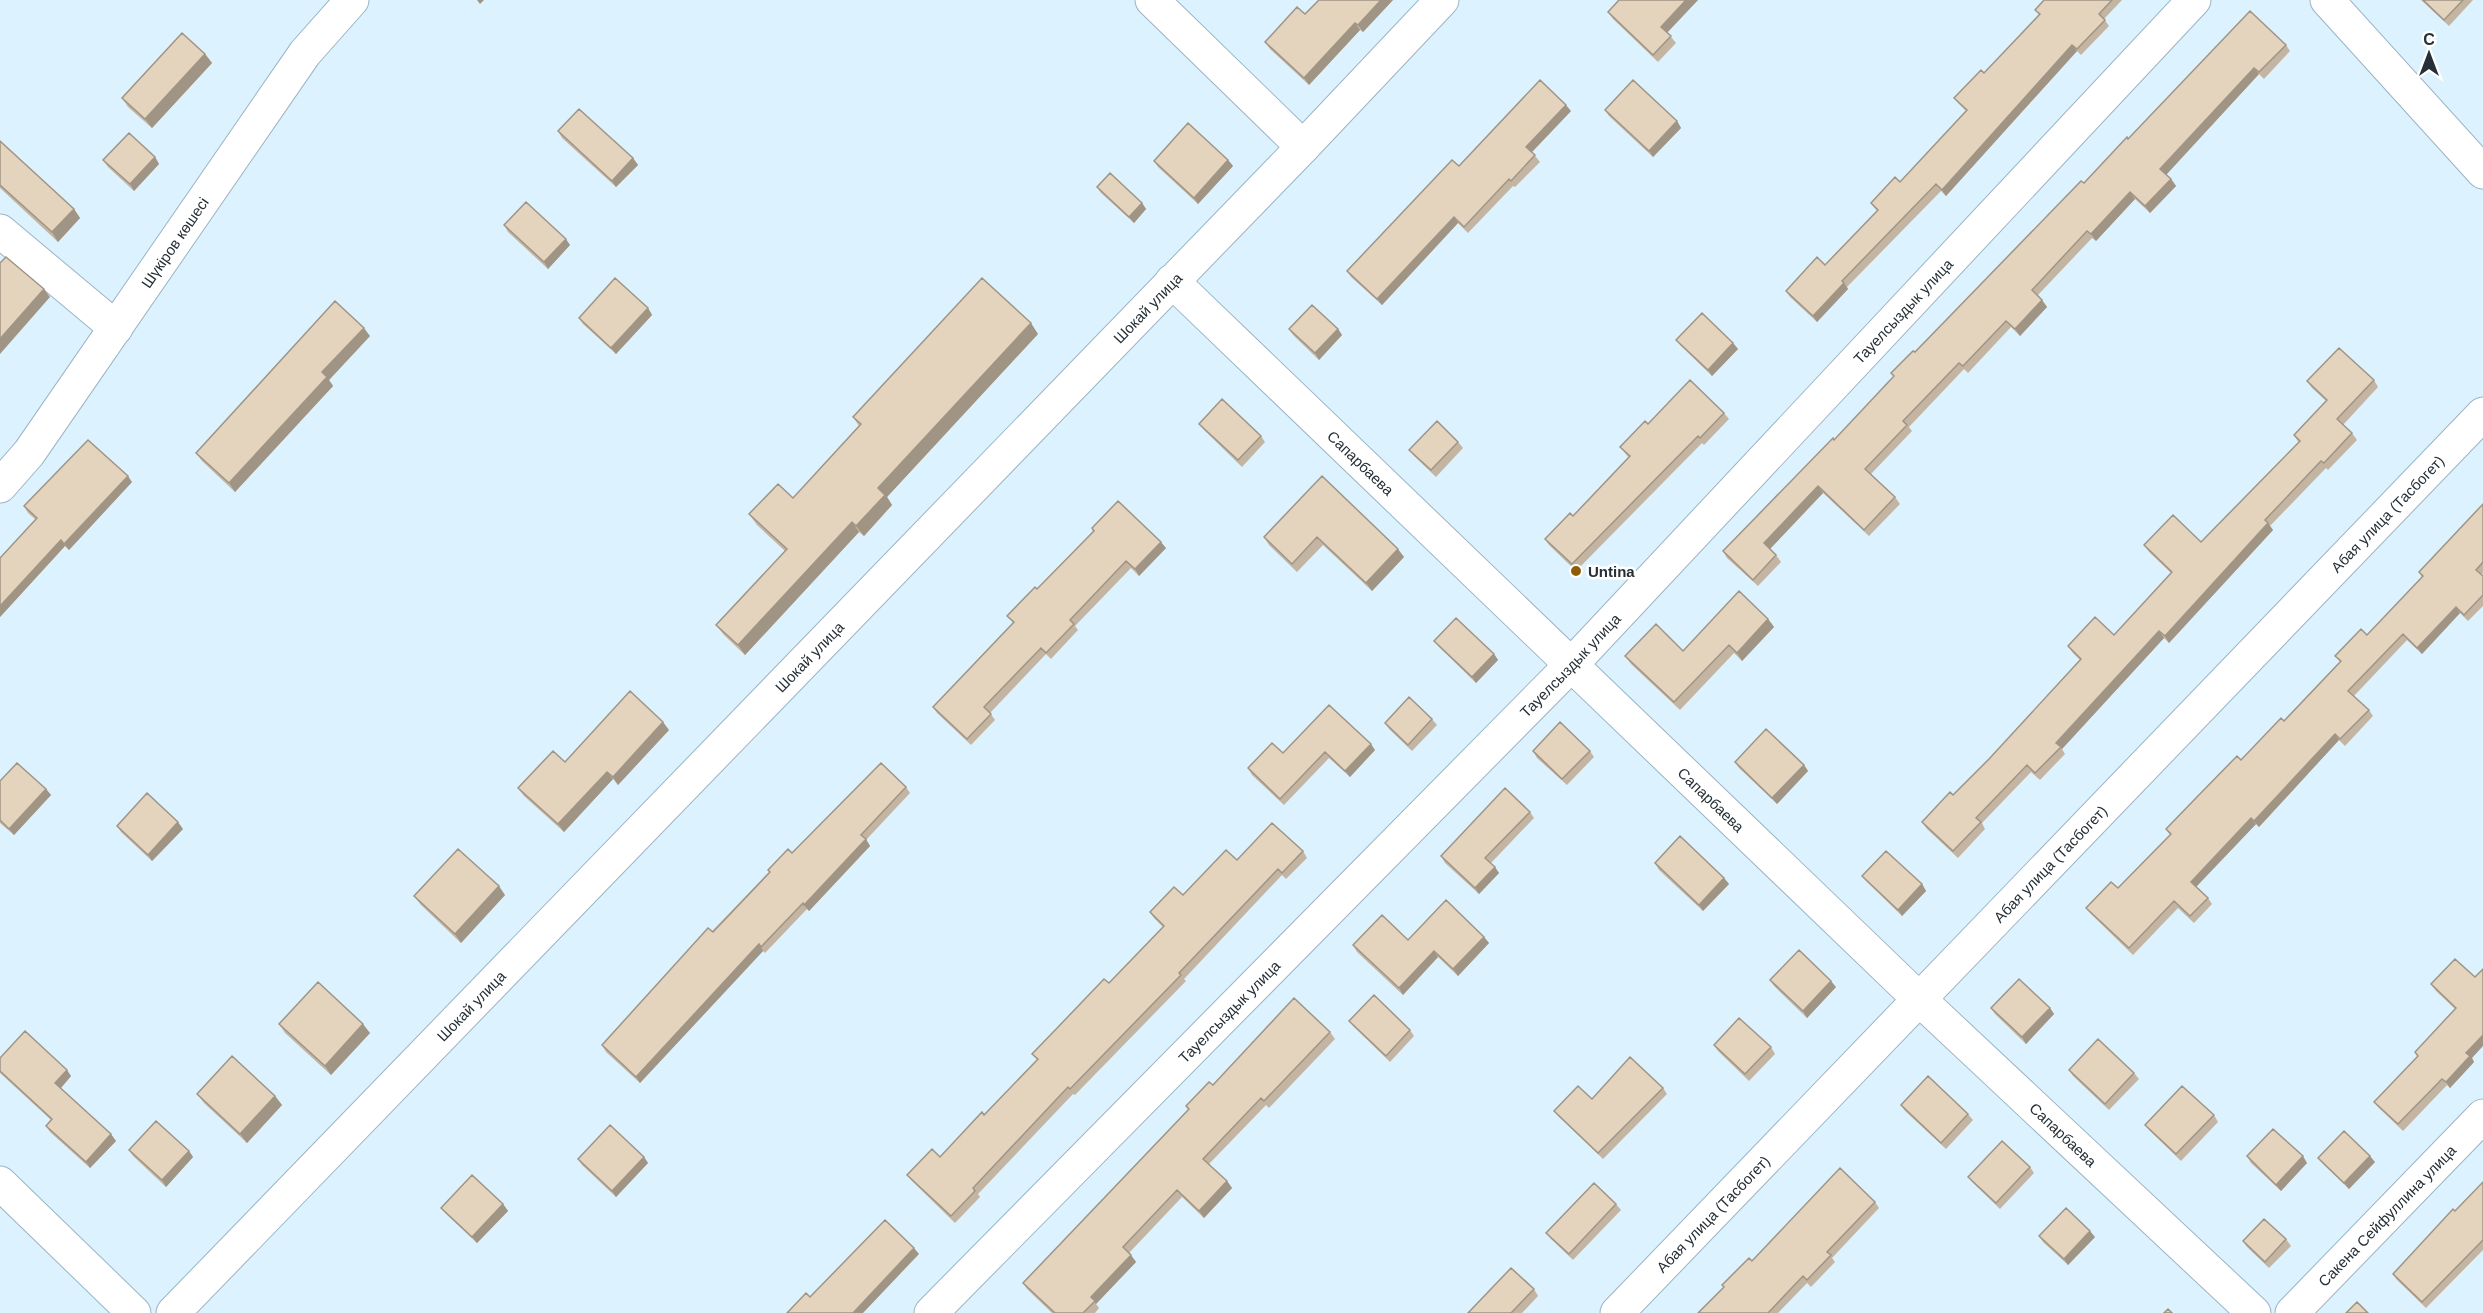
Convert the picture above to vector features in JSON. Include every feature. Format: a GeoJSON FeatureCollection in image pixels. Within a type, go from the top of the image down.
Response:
{"type":"FeatureCollection","features":[{"type":"Feature","properties":{"kind":"street","name":"Шүкіров көшесі"},"geometry":{"type":"LineString","coordinates":[[0,486],[29,453],[305,53],[352,0]]}},
{"type":"Feature","properties":{"kind":"street"},"geometry":{"type":"LineString","coordinates":[[1152,0],[1304,147]]}},
{"type":"Feature","properties":{"kind":"street","name":"Шокай улица"},"geometry":{"type":"LineString","coordinates":[[173,1313],[1304,147],[1442,0]]}},
{"type":"Feature","properties":{"kind":"street","name":"Тауелсыздык улица"},"geometry":{"type":"LineString","coordinates":[[931,1313],[1570,666],[2194,0]]}},
{"type":"Feature","properties":{"kind":"street"},"geometry":{"type":"LineString","coordinates":[[2327,0],[2483,172]]}},
{"type":"Feature","properties":{"kind":"street"},"geometry":{"type":"LineString","coordinates":[[0,231],[116,328]]}},
{"type":"Feature","properties":{"kind":"street","name":"Сапарбаева"},"geometry":{"type":"LineString","coordinates":[[1172,281],[1919,999],[2254,1313]]}},
{"type":"Feature","properties":{"kind":"street","name":"Абая улица (Тасбогет)"},"geometry":{"type":"LineString","coordinates":[[1617,1313],[2483,414]]}},
{"type":"Feature","properties":{"kind":"street","name":"Сакена Сейфуллина улица"},"geometry":{"type":"LineString","coordinates":[[2292,1313],[2483,1116]]}},
{"type":"Feature","properties":{"kind":"street"},"geometry":{"type":"LineString","coordinates":[[0,1182],[134,1313]]}},
{"type":"Feature","properties":{"kind":"building"},"geometry":{"type":"Polygon","coordinates":[[[1319,0],[1381,0],[1358,25],[1355,23],[1304,78],[1265,42],[1297,7],[1305,14],[1319,0]]]}},
{"type":"Feature","properties":{"kind":"building"},"geometry":{"type":"Polygon","coordinates":[[[1619,0],[1686,0],[1661,27],[1671,36],[1653,55],[1608,12],[1619,0]]]}},
{"type":"Feature","properties":{"kind":"building"},"geometry":{"type":"Polygon","coordinates":[[[2044,0],[2112,0],[2099,14],[2105,20],[2077,49],[2072,45],[1942,190],[1936,184],[1842,281],[1844,283],[1813,316],[1786,291],[1817,257],[1825,265],[1878,210],[1871,203],[1895,177],[1900,182],[1967,110],[1954,98],[1981,70],[1984,73],[2040,14],[2035,10],[2044,0]]]}},
{"type":"Feature","properties":{"kind":"building"},"geometry":{"type":"Polygon","coordinates":[[[2423,0],[2463,0],[2444,20],[2423,0]]]}},
{"type":"Feature","properties":{"kind":"building"},"geometry":{"type":"Polygon","coordinates":[[[2250,11],[2286,45],[2259,72],[2254,68],[2160,169],[2171,179],[2145,206],[2130,192],[2091,234],[2087,231],[2032,290],[2042,300],[2015,329],[2006,321],[1963,366],[1959,363],[1903,421],[1907,425],[1865,469],[1895,497],[1864,530],[1818,486],[1764,543],[1776,555],[1753,580],[1723,551],[1833,438],[1834,440],[1894,376],[1891,373],[1913,351],[1915,352],[2081,181],[2084,183],[2127,137],[2128,139],[2250,11]]]}},
{"type":"Feature","properties":{"kind":"building"},"geometry":{"type":"Polygon","coordinates":[[[182,33],[205,54],[145,119],[122,98],[182,33]]]}},
{"type":"Feature","properties":{"kind":"building"},"geometry":{"type":"Polygon","coordinates":[[[1540,80],[1566,105],[1526,147],[1535,155],[1464,227],[1454,217],[1377,299],[1347,271],[1452,160],[1459,166],[1540,80]]]}},
{"type":"Feature","properties":{"kind":"building"},"geometry":{"type":"Polygon","coordinates":[[[1633,80],[1677,121],[1649,151],[1605,110],[1633,80]]]}},
{"type":"Feature","properties":{"kind":"building"},"geometry":{"type":"Polygon","coordinates":[[[579,109],[633,158],[612,181],[558,131],[579,109]]]}},
{"type":"Feature","properties":{"kind":"building"},"geometry":{"type":"Polygon","coordinates":[[[1188,123],[1228,160],[1194,198],[1154,161],[1188,123]]]}},
{"type":"Feature","properties":{"kind":"building"},"geometry":{"type":"Polygon","coordinates":[[[129,133],[155,157],[130,184],[103,160],[129,133]]]}},
{"type":"Feature","properties":{"kind":"building"},"geometry":{"type":"Polygon","coordinates":[[[0,141],[74,209],[52,232],[0,185],[0,141]]]}},
{"type":"Feature","properties":{"kind":"building"},"geometry":{"type":"Polygon","coordinates":[[[1110,173],[1142,203],[1129,217],[1097,187],[1110,173]]]}},
{"type":"Feature","properties":{"kind":"building"},"geometry":{"type":"Polygon","coordinates":[[[526,202],[566,239],[544,262],[504,225],[526,202]]]}},
{"type":"Feature","properties":{"kind":"building"},"geometry":{"type":"Polygon","coordinates":[[[6,257],[44,289],[0,339],[0,263],[6,257]]]}},
{"type":"Feature","properties":{"kind":"building"},"geometry":{"type":"Polygon","coordinates":[[[615,278],[648,308],[611,348],[579,318],[615,278]]]}},
{"type":"Feature","properties":{"kind":"building"},"geometry":{"type":"Polygon","coordinates":[[[982,278],[1031,323],[878,488],[885,495],[856,526],[852,522],[738,645],[716,625],[787,549],[749,514],[778,484],[793,498],[861,424],[853,417],[982,278]]]}},
{"type":"Feature","properties":{"kind":"building"},"geometry":{"type":"Polygon","coordinates":[[[335,301],[364,328],[322,372],[327,377],[229,483],[196,453],[335,301]]]}},
{"type":"Feature","properties":{"kind":"building"},"geometry":{"type":"Polygon","coordinates":[[[1312,305],[1338,329],[1315,353],[1289,329],[1312,305]]]}},
{"type":"Feature","properties":{"kind":"building"},"geometry":{"type":"Polygon","coordinates":[[[1702,313],[1733,343],[1708,370],[1676,340],[1702,313]]]}},
{"type":"Feature","properties":{"kind":"building"},"geometry":{"type":"Polygon","coordinates":[[[2339,348],[2374,380],[2337,419],[2352,433],[2324,463],[2321,461],[2265,520],[2268,523],[2165,636],[2159,631],[2056,743],[2061,747],[2035,773],[2027,765],[1976,818],[1981,822],[1953,851],[1922,822],[1950,792],[1953,795],[1989,759],[2081,659],[2068,646],[2095,617],[2114,635],[2172,572],[2144,545],[2173,515],[2201,542],[2300,441],[2294,435],[2327,400],[2307,381],[2339,348]]]}},
{"type":"Feature","properties":{"kind":"building"},"geometry":{"type":"Polygon","coordinates":[[[1690,380],[1724,413],[1700,438],[1698,436],[1572,564],[1545,539],[1570,513],[1573,516],[1630,456],[1620,447],[1645,421],[1648,424],[1690,380]]]}},
{"type":"Feature","properties":{"kind":"building"},"geometry":{"type":"Polygon","coordinates":[[[1222,399],[1261,436],[1238,460],[1199,424],[1222,399]]]}},
{"type":"Feature","properties":{"kind":"building"},"geometry":{"type":"Polygon","coordinates":[[[1437,421],[1458,442],[1431,470],[1409,450],[1437,421]]]}},
{"type":"Feature","properties":{"kind":"building"},"geometry":{"type":"Polygon","coordinates":[[[88,440],[128,476],[64,544],[61,540],[0,606],[0,558],[37,518],[24,506],[88,440]]]}},
{"type":"Feature","properties":{"kind":"building"},"geometry":{"type":"Polygon","coordinates":[[[1322,476],[1398,549],[1366,583],[1317,537],[1292,564],[1264,537],[1322,476]]]}},
{"type":"Feature","properties":{"kind":"building"},"geometry":{"type":"Polygon","coordinates":[[[1118,501],[1161,542],[1135,569],[1126,561],[1070,620],[1074,624],[1046,653],[1041,648],[984,707],[991,714],[967,739],[933,707],[1014,622],[1007,616],[1094,531],[1092,528],[1118,501]]]}},
{"type":"Feature","properties":{"kind":"building"},"geometry":{"type":"Polygon","coordinates":[[[2483,504],[2483,562],[2476,570],[2483,576],[2483,595],[2464,615],[2456,607],[2417,648],[2403,634],[2348,691],[2369,710],[2340,739],[2335,734],[2254,821],[2251,818],[2191,882],[2208,898],[2190,916],[2174,901],[2129,948],[2086,908],[2111,882],[2118,888],[2171,834],[2166,829],[2237,756],[2241,760],[2281,718],[2284,721],[2341,661],[2335,656],[2361,629],[2367,635],[2423,576],[2419,572],[2483,504]]]}},
{"type":"Feature","properties":{"kind":"building"},"geometry":{"type":"Polygon","coordinates":[[[1739,591],[1768,619],[1737,653],[1729,645],[1674,702],[1625,656],[1656,624],[1683,651],[1739,591]]]}},
{"type":"Feature","properties":{"kind":"building"},"geometry":{"type":"Polygon","coordinates":[[[1456,618],[1494,654],[1472,677],[1434,641],[1456,618]]]}},
{"type":"Feature","properties":{"kind":"building"},"geometry":{"type":"Polygon","coordinates":[[[630,691],[663,722],[613,777],[607,772],[558,824],[518,788],[553,751],[565,762],[630,691]]]}},
{"type":"Feature","properties":{"kind":"building"},"geometry":{"type":"Polygon","coordinates":[[[1409,697],[1432,719],[1408,745],[1385,723],[1409,697]]]}},
{"type":"Feature","properties":{"kind":"building"},"geometry":{"type":"Polygon","coordinates":[[[1329,705],[1371,744],[1345,771],[1325,752],[1280,799],[1248,768],[1272,743],[1283,753],[1329,705]]]}},
{"type":"Feature","properties":{"kind":"building"},"geometry":{"type":"Polygon","coordinates":[[[1560,722],[1590,751],[1562,779],[1533,751],[1560,722]]]}},
{"type":"Feature","properties":{"kind":"building"},"geometry":{"type":"Polygon","coordinates":[[[1766,729],[1804,765],[1772,798],[1735,762],[1766,729]]]}},
{"type":"Feature","properties":{"kind":"building"},"geometry":{"type":"Polygon","coordinates":[[[17,763],[46,789],[9,829],[0,820],[0,781],[17,763]]]}},
{"type":"Feature","properties":{"kind":"building"},"geometry":{"type":"Polygon","coordinates":[[[881,763],[906,787],[861,835],[866,839],[804,905],[803,903],[761,947],[759,944],[636,1077],[602,1045],[708,928],[713,932],[770,872],[768,870],[788,849],[792,853],[881,763]]]}},
{"type":"Feature","properties":{"kind":"building"},"geometry":{"type":"Polygon","coordinates":[[[1505,788],[1530,812],[1485,858],[1495,867],[1475,888],[1441,856],[1505,788]]]}},
{"type":"Feature","properties":{"kind":"building"},"geometry":{"type":"Polygon","coordinates":[[[147,793],[178,822],[148,855],[117,826],[147,793]]]}},
{"type":"Feature","properties":{"kind":"building"},"geometry":{"type":"Polygon","coordinates":[[[1272,823],[1303,851],[1282,873],[1278,869],[1179,973],[1181,975],[1070,1089],[1068,1087],[973,1188],[975,1191],[951,1216],[907,1175],[932,1149],[940,1157],[982,1112],[984,1115],[1038,1059],[1032,1054],[1104,979],[1109,983],[1164,926],[1150,912],[1174,887],[1183,895],[1226,850],[1237,860],[1272,823]]]}},
{"type":"Feature","properties":{"kind":"building"},"geometry":{"type":"Polygon","coordinates":[[[1680,836],[1724,878],[1699,905],[1655,863],[1680,836]]]}},
{"type":"Feature","properties":{"kind":"building"},"geometry":{"type":"Polygon","coordinates":[[[458,849],[499,886],[455,934],[414,896],[458,849]]]}},
{"type":"Feature","properties":{"kind":"building"},"geometry":{"type":"Polygon","coordinates":[[[1886,851],[1922,884],[1898,910],[1862,876],[1886,851]]]}},
{"type":"Feature","properties":{"kind":"building"},"geometry":{"type":"Polygon","coordinates":[[[1446,900],[1484,937],[1453,969],[1434,951],[1399,988],[1353,945],[1382,915],[1408,940],[1446,900]]]}},
{"type":"Feature","properties":{"kind":"building"},"geometry":{"type":"Polygon","coordinates":[[[1799,950],[1831,981],[1803,1011],[1770,980],[1799,950]]]}},
{"type":"Feature","properties":{"kind":"building"},"geometry":{"type":"Polygon","coordinates":[[[2455,959],[2475,977],[2483,969],[2483,1035],[2466,1053],[2470,1056],[2446,1082],[2442,1079],[2398,1124],[2374,1102],[2418,1056],[2415,1052],[2456,1008],[2431,984],[2455,959]]]}},
{"type":"Feature","properties":{"kind":"building"},"geometry":{"type":"Polygon","coordinates":[[[2019,979],[2050,1008],[2022,1037],[1991,1008],[2019,979]]]}},
{"type":"Feature","properties":{"kind":"building"},"geometry":{"type":"Polygon","coordinates":[[[318,982],[363,1024],[325,1066],[279,1024],[318,982]]]}},
{"type":"Feature","properties":{"kind":"building"},"geometry":{"type":"Polygon","coordinates":[[[1374,995],[1410,1030],[1386,1056],[1349,1021],[1374,995]]]}},
{"type":"Feature","properties":{"kind":"building"},"geometry":{"type":"Polygon","coordinates":[[[1294,998],[1330,1032],[1264,1101],[1261,1098],[1203,1159],[1227,1181],[1199,1211],[1177,1190],[1123,1247],[1131,1255],[1091,1297],[1095,1301],[1083,1313],[1055,1313],[1023,1283],[1189,1109],[1186,1106],[1209,1082],[1213,1085],[1294,998]]]}},
{"type":"Feature","properties":{"kind":"building"},"geometry":{"type":"Polygon","coordinates":[[[1739,1018],[1771,1047],[1745,1074],[1714,1045],[1739,1018]]]}},
{"type":"Feature","properties":{"kind":"building"},"geometry":{"type":"Polygon","coordinates":[[[25,1031],[67,1070],[55,1083],[111,1134],[86,1162],[46,1126],[52,1119],[0,1071],[0,1058],[25,1031]]]}},
{"type":"Feature","properties":{"kind":"building"},"geometry":{"type":"Polygon","coordinates":[[[2098,1039],[2134,1073],[2105,1104],[2069,1070],[2098,1039]]]}},
{"type":"Feature","properties":{"kind":"building"},"geometry":{"type":"Polygon","coordinates":[[[232,1056],[275,1096],[240,1134],[197,1094],[232,1056]]]}},
{"type":"Feature","properties":{"kind":"building"},"geometry":{"type":"Polygon","coordinates":[[[1630,1057],[1663,1088],[1598,1153],[1554,1111],[1578,1086],[1592,1099],[1630,1057]]]}},
{"type":"Feature","properties":{"kind":"building"},"geometry":{"type":"Polygon","coordinates":[[[1928,1076],[1968,1114],[1941,1143],[1901,1105],[1928,1076]]]}},
{"type":"Feature","properties":{"kind":"building"},"geometry":{"type":"Polygon","coordinates":[[[2182,1086],[2214,1115],[2176,1154],[2145,1125],[2182,1086]]]}},
{"type":"Feature","properties":{"kind":"building"},"geometry":{"type":"Polygon","coordinates":[[[156,1121],[189,1151],[162,1180],[129,1150],[156,1121]]]}},
{"type":"Feature","properties":{"kind":"building"},"geometry":{"type":"Polygon","coordinates":[[[610,1125],[644,1157],[612,1191],[578,1159],[610,1125]]]}},
{"type":"Feature","properties":{"kind":"building"},"geometry":{"type":"Polygon","coordinates":[[[2273,1129],[2303,1156],[2276,1185],[2247,1156],[2273,1129]]]}},
{"type":"Feature","properties":{"kind":"building"},"geometry":{"type":"Polygon","coordinates":[[[2344,1131],[2370,1156],[2344,1183],[2318,1158],[2344,1131]]]}},
{"type":"Feature","properties":{"kind":"building"},"geometry":{"type":"Polygon","coordinates":[[[2002,1141],[2030,1167],[1996,1203],[1968,1177],[2002,1141]]]}},
{"type":"Feature","properties":{"kind":"building"},"geometry":{"type":"Polygon","coordinates":[[[1840,1168],[1875,1202],[1827,1252],[1831,1255],[1807,1280],[1803,1276],[1768,1313],[1698,1313],[1724,1287],[1722,1285],[1749,1258],[1752,1261],[1840,1168]]]}},
{"type":"Feature","properties":{"kind":"building"},"geometry":{"type":"Polygon","coordinates":[[[472,1175],[503,1204],[472,1237],[441,1208],[472,1175]]]}},
{"type":"Feature","properties":{"kind":"building"},"geometry":{"type":"Polygon","coordinates":[[[2483,1182],[2483,1240],[2422,1302],[2393,1274],[2453,1209],[2455,1211],[2483,1182]]]}},
{"type":"Feature","properties":{"kind":"building"},"geometry":{"type":"Polygon","coordinates":[[[1594,1183],[1616,1204],[1569,1254],[1546,1233],[1594,1183]]]}},
{"type":"Feature","properties":{"kind":"building"},"geometry":{"type":"Polygon","coordinates":[[[2066,1208],[2090,1231],[2064,1259],[2039,1236],[2066,1208]]]}},
{"type":"Feature","properties":{"kind":"building"},"geometry":{"type":"Polygon","coordinates":[[[2264,1219],[2286,1239],[2265,1262],[2243,1241],[2264,1219]]]}},
{"type":"Feature","properties":{"kind":"building"},"geometry":{"type":"Polygon","coordinates":[[[885,1220],[914,1248],[853,1313],[787,1313],[806,1293],[810,1297],[885,1220]]]}},
{"type":"Feature","properties":{"kind":"building"},"geometry":{"type":"Polygon","coordinates":[[[1511,1268],[1534,1289],[1511,1313],[1468,1313],[1511,1268]]]}},
{"type":"Feature","properties":{"kind":"building"},"geometry":{"type":"Polygon","coordinates":[[[2357,1302],[2368,1313],[2346,1313],[2357,1302]]]}},
{"type":"Feature","properties":{"kind":"place","name":"Untina"},"geometry":{"type":"Point","coordinates":[1576,571]}}]}
